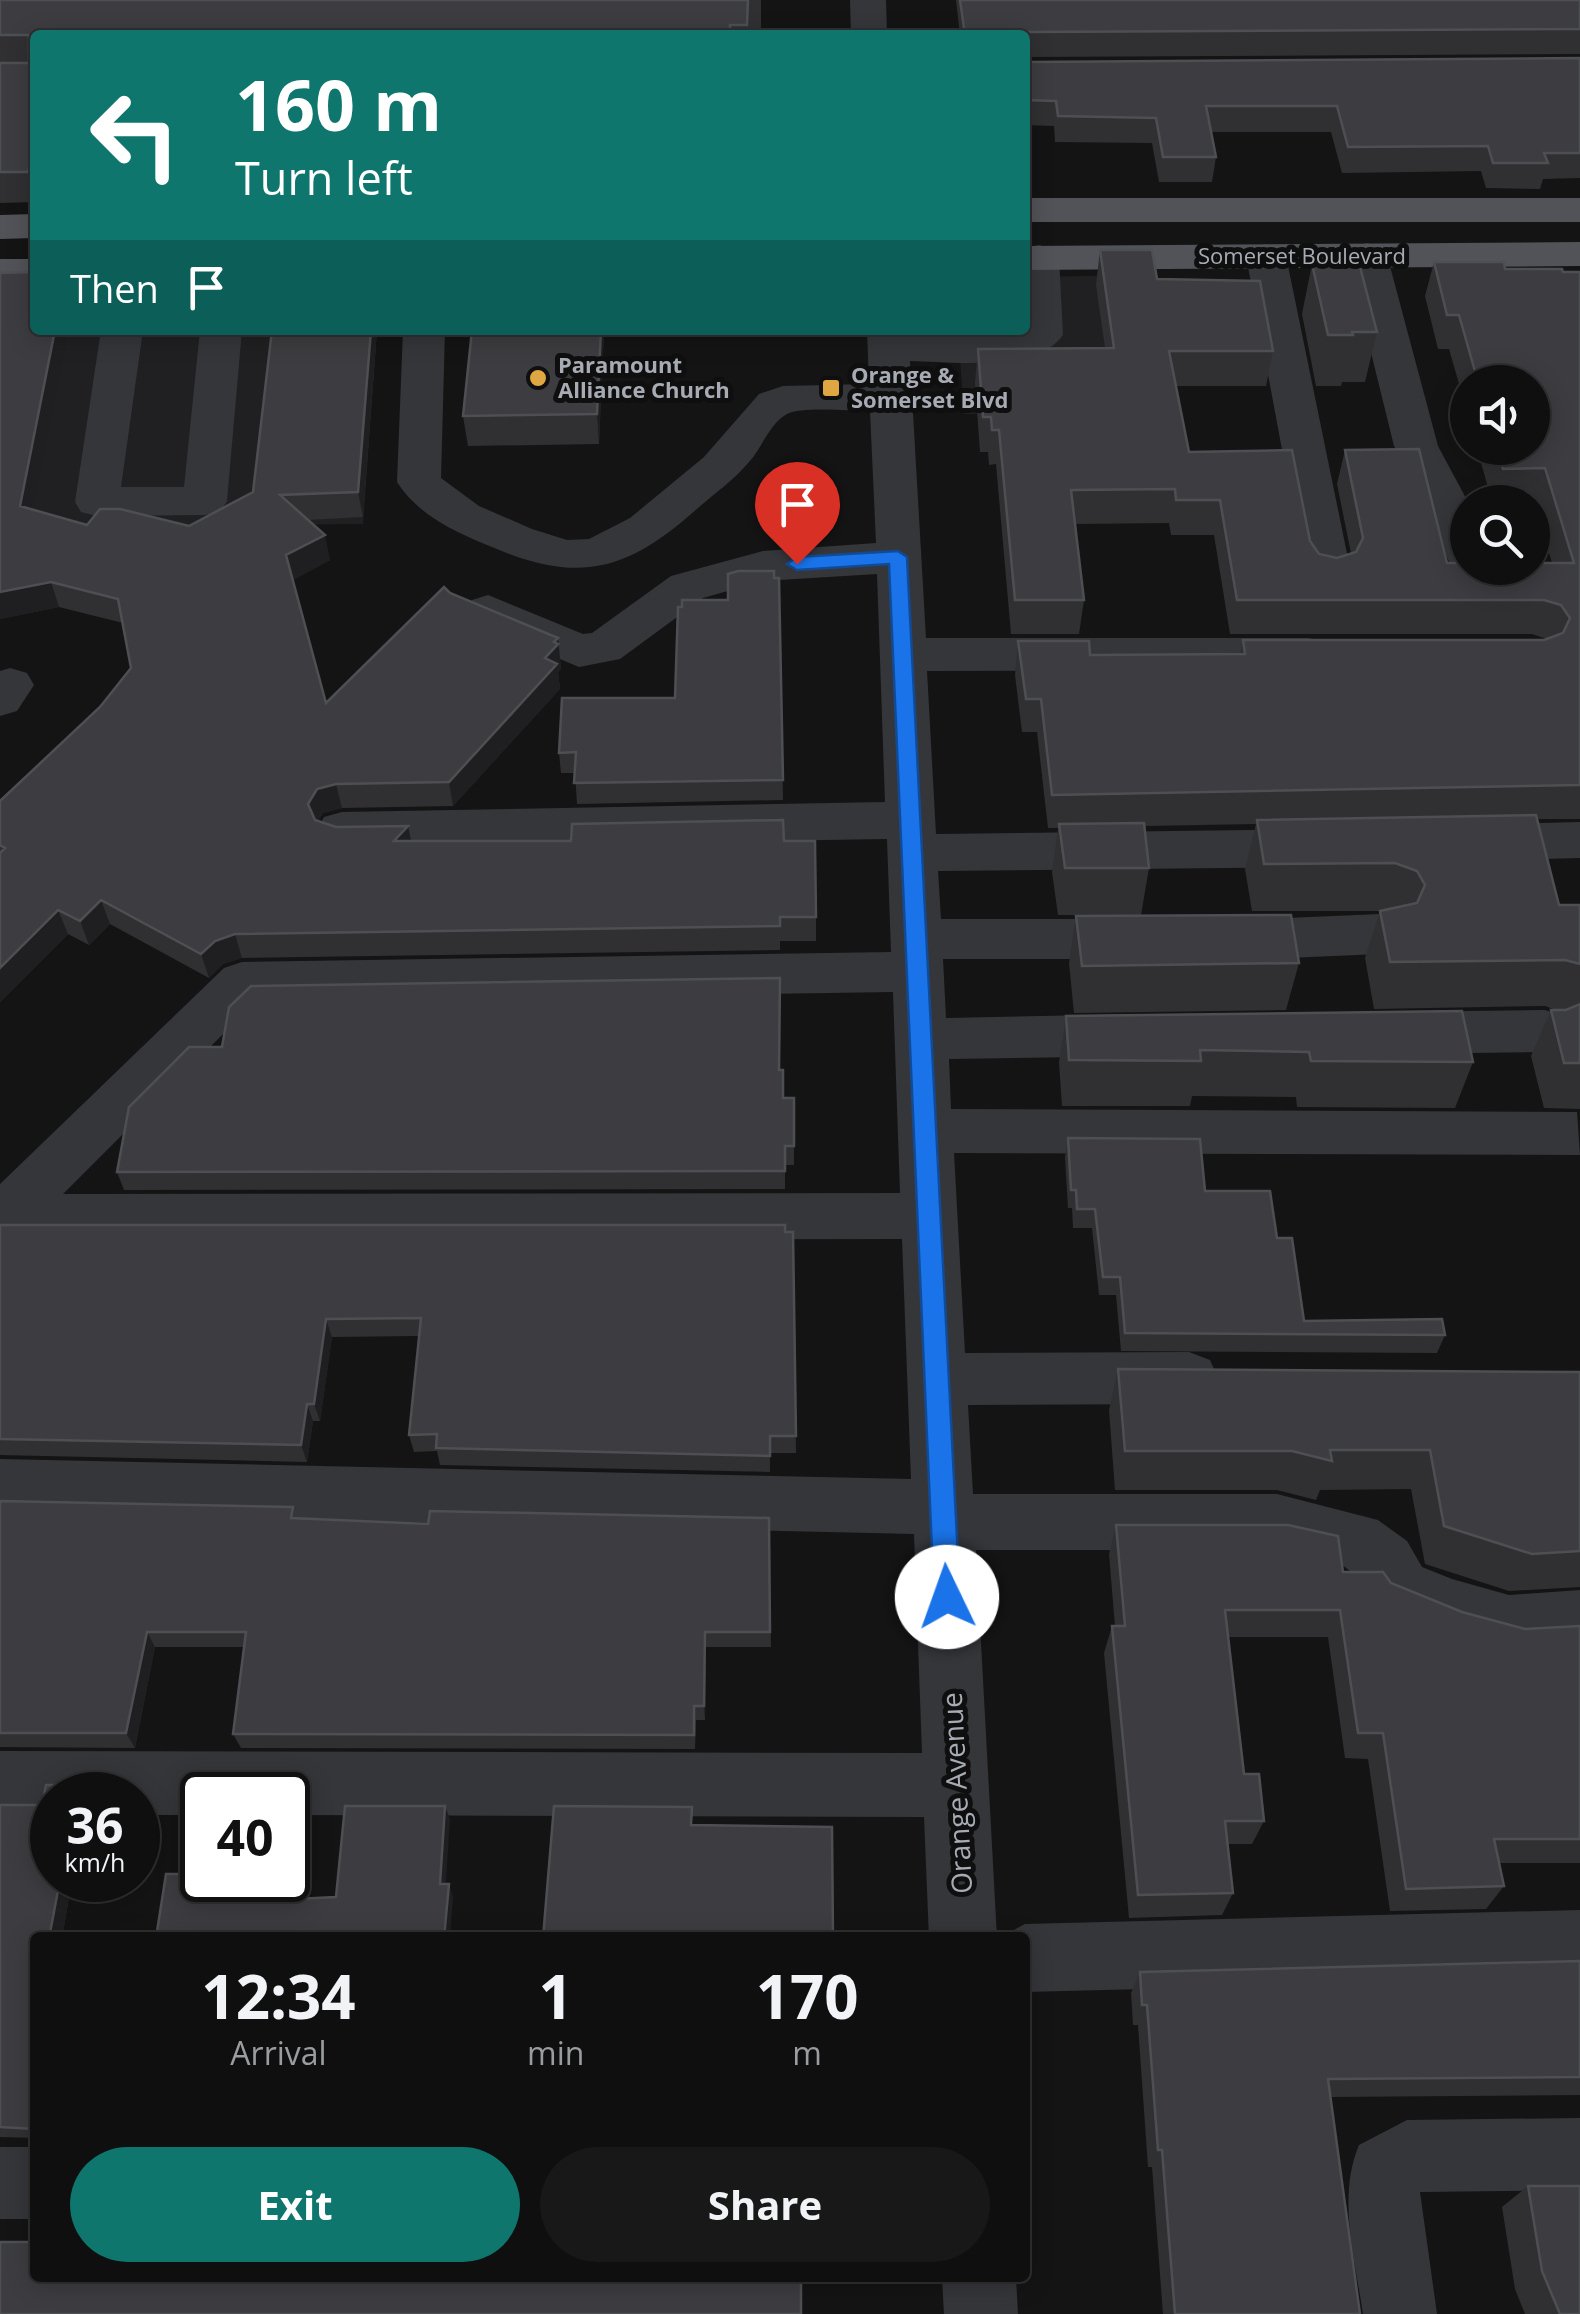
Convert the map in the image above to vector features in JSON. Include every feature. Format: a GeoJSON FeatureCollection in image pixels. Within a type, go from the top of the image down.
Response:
{"type":"FeatureCollection","features":[{"type":"Feature","properties":{"kind":"main road","name":"Somerset Boulevard"},"geometry":{"type":"LineString","coordinates":[[1030,210],[1580,210]]}},
{"type":"Feature","properties":{"kind":"main road"},"geometry":{"type":"LineString","coordinates":[[0,227],[30,226]]}},
{"type":"Feature","properties":{"kind":"main road","name":"Somerset Boulevard"},"geometry":{"type":"LineString","coordinates":[[1032,258],[1580,254]]}},
{"type":"Feature","properties":{"kind":"main road"},"geometry":{"type":"LineString","coordinates":[[0,271],[30,271]]}},
{"type":"Feature","properties":{"kind":"street"},"geometry":{"type":"LineString","coordinates":[[868,0],[870,30]]}},
{"type":"Feature","properties":{"kind":"street"},"geometry":{"type":"LineString","coordinates":[[1384,255],[1434,375]]}},
{"type":"Feature","properties":{"kind":"street"},"geometry":{"type":"LineString","coordinates":[[1384,255],[1416,446],[1450,513]]}},
{"type":"Feature","properties":{"kind":"street"},"geometry":{"type":"LineString","coordinates":[[1266,256],[1328,573]]}},
{"type":"Feature","properties":{"kind":"street"},"geometry":{"type":"LineString","coordinates":[[424,335],[419,482],[442,508],[547,554],[593,557],[619,549],[663,516],[737,449],[754,418],[766,406],[889,358],[1033,344],[1042,336],[1032,258]]}},
{"type":"Feature","properties":{"kind":"street"},"geometry":{"type":"LineString","coordinates":[[121,335],[97,502],[205,501],[220,335]]}},
{"type":"Feature","properties":{"kind":"street","name":"Orange Avenue"},"geometry":{"type":"LineString","coordinates":[[889,358],[964,1932]]}},
{"type":"Feature","properties":{"kind":"street"},"geometry":{"type":"LineString","coordinates":[[471,604],[579,651],[604,648],[688,586],[763,566],[898,557]]}},
{"type":"Feature","properties":{"kind":"street"},"geometry":{"type":"LineString","coordinates":[[902,655],[1354,654]]}},
{"type":"Feature","properties":{"kind":"street"},"geometry":{"type":"LineString","coordinates":[[342,830],[1369,846]]}},
{"type":"Feature","properties":{"kind":"street"},"geometry":{"type":"LineString","coordinates":[[1429,844],[1580,840]]}},
{"type":"Feature","properties":{"kind":"street"},"geometry":{"type":"LineString","coordinates":[[1,1218],[242,982],[1380,934]]}},
{"type":"Feature","properties":{"kind":"street"},"geometry":{"type":"LineString","coordinates":[[1351,1033],[1545,1031]]}},
{"type":"Feature","properties":{"kind":"street"},"geometry":{"type":"LineString","coordinates":[[921,1039],[1193,1034]]}},
{"type":"Feature","properties":{"kind":"street"},"geometry":{"type":"LineString","coordinates":[[926,1131],[1577,1134]]}},
{"type":"Feature","properties":{"kind":"street"},"geometry":{"type":"LineString","coordinates":[[1,1218],[929,1216]]}},
{"type":"Feature","properties":{"kind":"street"},"geometry":{"type":"LineString","coordinates":[[936,1379],[1241,1378]]}},
{"type":"Feature","properties":{"kind":"street"},"geometry":{"type":"LineString","coordinates":[[0,1486],[1277,1522],[1356,1540],[1385,1561],[1400,1587],[1448,1607],[1509,1624],[1580,1619]]}},
{"type":"Feature","properties":{"kind":"street"},"geometry":{"type":"LineString","coordinates":[[0,1782],[956,1784]]}},
{"type":"Feature","properties":{"kind":"street"},"geometry":{"type":"LineString","coordinates":[[1030,1958],[1580,1944]]}},
{"type":"Feature","properties":{"kind":"street"},"geometry":{"type":"LineString","coordinates":[[1400,2314],[1384,2203],[1384,2170],[1407,2156],[1580,2154]]}},
{"type":"Feature","properties":{"kind":"street"},"geometry":{"type":"LineString","coordinates":[[0,2183],[30,2183]]}},
{"type":"Feature","properties":{"kind":"street"},"geometry":{"type":"LineString","coordinates":[[980,2282],[981,2314]]}},
{"type":"Feature","properties":{"kind":"shaded area"},"geometry":{"type":"Polygon","coordinates":[[[1147,275],[1169,413],[964,414],[958,335],[1030,335],[1030,277],[1147,275]]]}},
{"type":"Feature","properties":{"kind":"shaded area"},"geometry":{"type":"Polygon","coordinates":[[[0,295],[30,325],[30,335],[377,335],[363,524],[0,527],[0,295]]]}},
{"type":"Feature","properties":{"kind":"building"},"geometry":{"type":"Polygon","coordinates":[[[0,0],[748,0],[747,25],[730,25],[730,30],[30,30],[28,172],[0,172],[0,63],[29,63],[29,35],[0,35],[0,0]]]}},
{"type":"Feature","properties":{"kind":"building"},"geometry":{"type":"Polygon","coordinates":[[[960,0],[1580,0],[1580,29],[964,30],[960,0]]]}},
{"type":"Feature","properties":{"kind":"building"},"geometry":{"type":"Polygon","coordinates":[[[1580,58],[1580,153],[1544,153],[1548,163],[1493,163],[1488,146],[1348,147],[1337,106],[1206,106],[1216,157],[1163,157],[1156,118],[1058,116],[1056,101],[1030,100],[1030,62],[1580,58]]]}},
{"type":"Feature","properties":{"kind":"building"},"geometry":{"type":"Polygon","coordinates":[[[1100,250],[1152,250],[1157,279],[1260,281],[1273,351],[1169,351],[1189,452],[1292,450],[1310,541],[1319,554],[1337,558],[1356,552],[1363,538],[1345,450],[1419,449],[1450,563],[1450,585],[1550,585],[1550,563],[1574,563],[1545,468],[1503,469],[1502,465],[1550,465],[1550,365],[1473,365],[1459,315],[1447,315],[1434,262],[1504,262],[1505,269],[1580,272],[1580,785],[1052,795],[1041,699],[1026,699],[1018,641],[1089,641],[1090,655],[1245,654],[1243,640],[1544,640],[1563,633],[1570,618],[1561,605],[1544,600],[1237,600],[1220,500],[1176,500],[1175,489],[1071,490],[1084,600],[1015,600],[999,430],[992,430],[991,417],[983,417],[978,349],[1114,348],[1100,250]]]}},
{"type":"Feature","properties":{"kind":"building"},"geometry":{"type":"Polygon","coordinates":[[[1359,263],[1377,332],[1328,335],[1312,264],[1359,263]]]}},
{"type":"Feature","properties":{"kind":"building"},"geometry":{"type":"Polygon","coordinates":[[[30,272],[30,335],[54,335],[20,506],[87,525],[100,509],[120,509],[189,526],[253,492],[271,335],[371,335],[358,492],[280,495],[325,535],[286,555],[326,703],[444,587],[450,593],[558,638],[554,642],[558,644],[545,658],[557,664],[449,782],[336,784],[317,789],[308,804],[315,820],[336,827],[408,826],[394,841],[571,841],[572,824],[783,820],[784,841],[815,841],[816,917],[780,917],[780,926],[235,934],[215,941],[201,954],[101,900],[80,921],[58,910],[0,968],[0,853],[5,848],[0,845],[0,801],[100,707],[131,668],[118,599],[51,582],[0,592],[0,273],[30,272]]]}},
{"type":"Feature","properties":{"kind":"building","name":"Paramount Alliance Church"},"geometry":{"type":"Polygon","coordinates":[[[471,335],[601,335],[597,414],[463,416],[471,335]]]}},
{"type":"Feature","properties":{"kind":"building"},"geometry":{"type":"Polygon","coordinates":[[[774,571],[774,578],[779,578],[783,780],[574,783],[576,752],[559,753],[562,698],[675,698],[678,607],[682,607],[682,600],[728,600],[728,574],[774,571]]]}},
{"type":"Feature","properties":{"kind":"building"},"geometry":{"type":"Polygon","coordinates":[[[1536,815],[1559,905],[1580,905],[1580,964],[1565,960],[1390,962],[1380,911],[1417,903],[1425,885],[1417,871],[1395,863],[1264,864],[1257,820],[1536,815]]]}},
{"type":"Feature","properties":{"kind":"building"},"geometry":{"type":"Polygon","coordinates":[[[1144,823],[1149,868],[1065,868],[1059,824],[1144,823]]]}},
{"type":"Feature","properties":{"kind":"building"},"geometry":{"type":"Polygon","coordinates":[[[1291,915],[1299,963],[1082,966],[1076,916],[1291,915]]]}},
{"type":"Feature","properties":{"kind":"building"},"geometry":{"type":"Polygon","coordinates":[[[780,978],[779,1070],[783,1070],[783,1098],[794,1098],[794,1146],[785,1146],[785,1171],[117,1172],[129,1107],[189,1047],[222,1047],[229,1007],[251,986],[780,978]]]}},
{"type":"Feature","properties":{"kind":"building"},"geometry":{"type":"Polygon","coordinates":[[[1580,1004],[1580,1063],[1564,1063],[1551,1010],[1566,1010],[1580,1004]]]}},
{"type":"Feature","properties":{"kind":"building"},"geometry":{"type":"Polygon","coordinates":[[[1462,1011],[1473,1062],[1311,1061],[1309,1052],[1200,1050],[1201,1061],[1069,1060],[1066,1016],[1462,1011]]]}},
{"type":"Feature","properties":{"kind":"building"},"geometry":{"type":"Polygon","coordinates":[[[1068,1138],[1200,1139],[1205,1191],[1270,1191],[1277,1238],[1292,1238],[1304,1321],[1442,1319],[1445,1335],[1125,1333],[1120,1277],[1103,1277],[1095,1209],[1077,1209],[1076,1190],[1071,1190],[1068,1138]]]}},
{"type":"Feature","properties":{"kind":"building"},"geometry":{"type":"Polygon","coordinates":[[[0,1225],[785,1225],[785,1232],[793,1232],[796,1436],[770,1436],[770,1456],[436,1448],[437,1434],[409,1435],[421,1318],[326,1319],[314,1404],[307,1404],[301,1445],[0,1439],[0,1225]]]}},
{"type":"Feature","properties":{"kind":"building"},"geometry":{"type":"Polygon","coordinates":[[[1118,1369],[1580,1372],[1580,1551],[1532,1554],[1444,1526],[1430,1450],[1330,1450],[1332,1461],[1292,1451],[1125,1451],[1118,1369]]]}},
{"type":"Feature","properties":{"kind":"building"},"geometry":{"type":"Polygon","coordinates":[[[0,1501],[293,1507],[291,1518],[428,1524],[430,1511],[769,1518],[770,1632],[705,1632],[704,1706],[694,1706],[694,1735],[233,1734],[246,1632],[147,1632],[126,1733],[0,1733],[0,1501]]]}},
{"type":"Feature","properties":{"kind":"building"},"geometry":{"type":"Polygon","coordinates":[[[1116,1525],[1288,1525],[1338,1536],[1343,1572],[1383,1572],[1391,1583],[1462,1612],[1525,1629],[1580,1626],[1580,1839],[1494,1839],[1504,1886],[1406,1889],[1383,1733],[1358,1733],[1340,1610],[1225,1610],[1244,1774],[1259,1774],[1264,1821],[1225,1821],[1233,1893],[1138,1895],[1112,1626],[1125,1626],[1116,1525]]]}},
{"type":"Feature","properties":{"kind":"building"},"geometry":{"type":"Polygon","coordinates":[[[0,1805],[30,1805],[30,1902],[56,1902],[50,1932],[30,1932],[30,2129],[0,2127],[0,1805]]]}},
{"type":"Feature","properties":{"kind":"building"},"geometry":{"type":"Polygon","coordinates":[[[345,1806],[445,1806],[440,1884],[449,1884],[445,1932],[157,1932],[166,1874],[180,1874],[180,1902],[310,1902],[310,1898],[336,1897],[345,1806]]]}},
{"type":"Feature","properties":{"kind":"building"},"geometry":{"type":"Polygon","coordinates":[[[554,1806],[692,1807],[691,1825],[832,1827],[833,1932],[544,1932],[554,1806]]]}},
{"type":"Feature","properties":{"kind":"building"},"geometry":{"type":"Polygon","coordinates":[[[1580,1961],[1580,2077],[1328,2079],[1360,2314],[1175,2314],[1162,2150],[1158,2150],[1147,2005],[1142,2005],[1140,1972],[1580,1961]]]}},
{"type":"Feature","properties":{"kind":"building"},"geometry":{"type":"Polygon","coordinates":[[[1528,2186],[1580,2186],[1580,2314],[1560,2314],[1542,2271],[1528,2186]]]}},
{"type":"Feature","properties":{"kind":"building"},"geometry":{"type":"Polygon","coordinates":[[[0,2242],[30,2242],[30,2282],[801,2282],[801,2314],[0,2314],[0,2242]]]}},
{"type":"Feature","properties":{"kind":"place","name":"Paramount Alliance Church"},"geometry":{"type":"Point","coordinates":[538,378]}},
{"type":"Feature","properties":{"kind":"place","name":"Orange & Somerset Blvd"},"geometry":{"type":"Point","coordinates":[831,388]}},
{"type":"Feature","properties":{"kind":"route"},"geometry":{"type":"LineString","coordinates":[[797,564],[898,557],[947,1597]]}}]}
